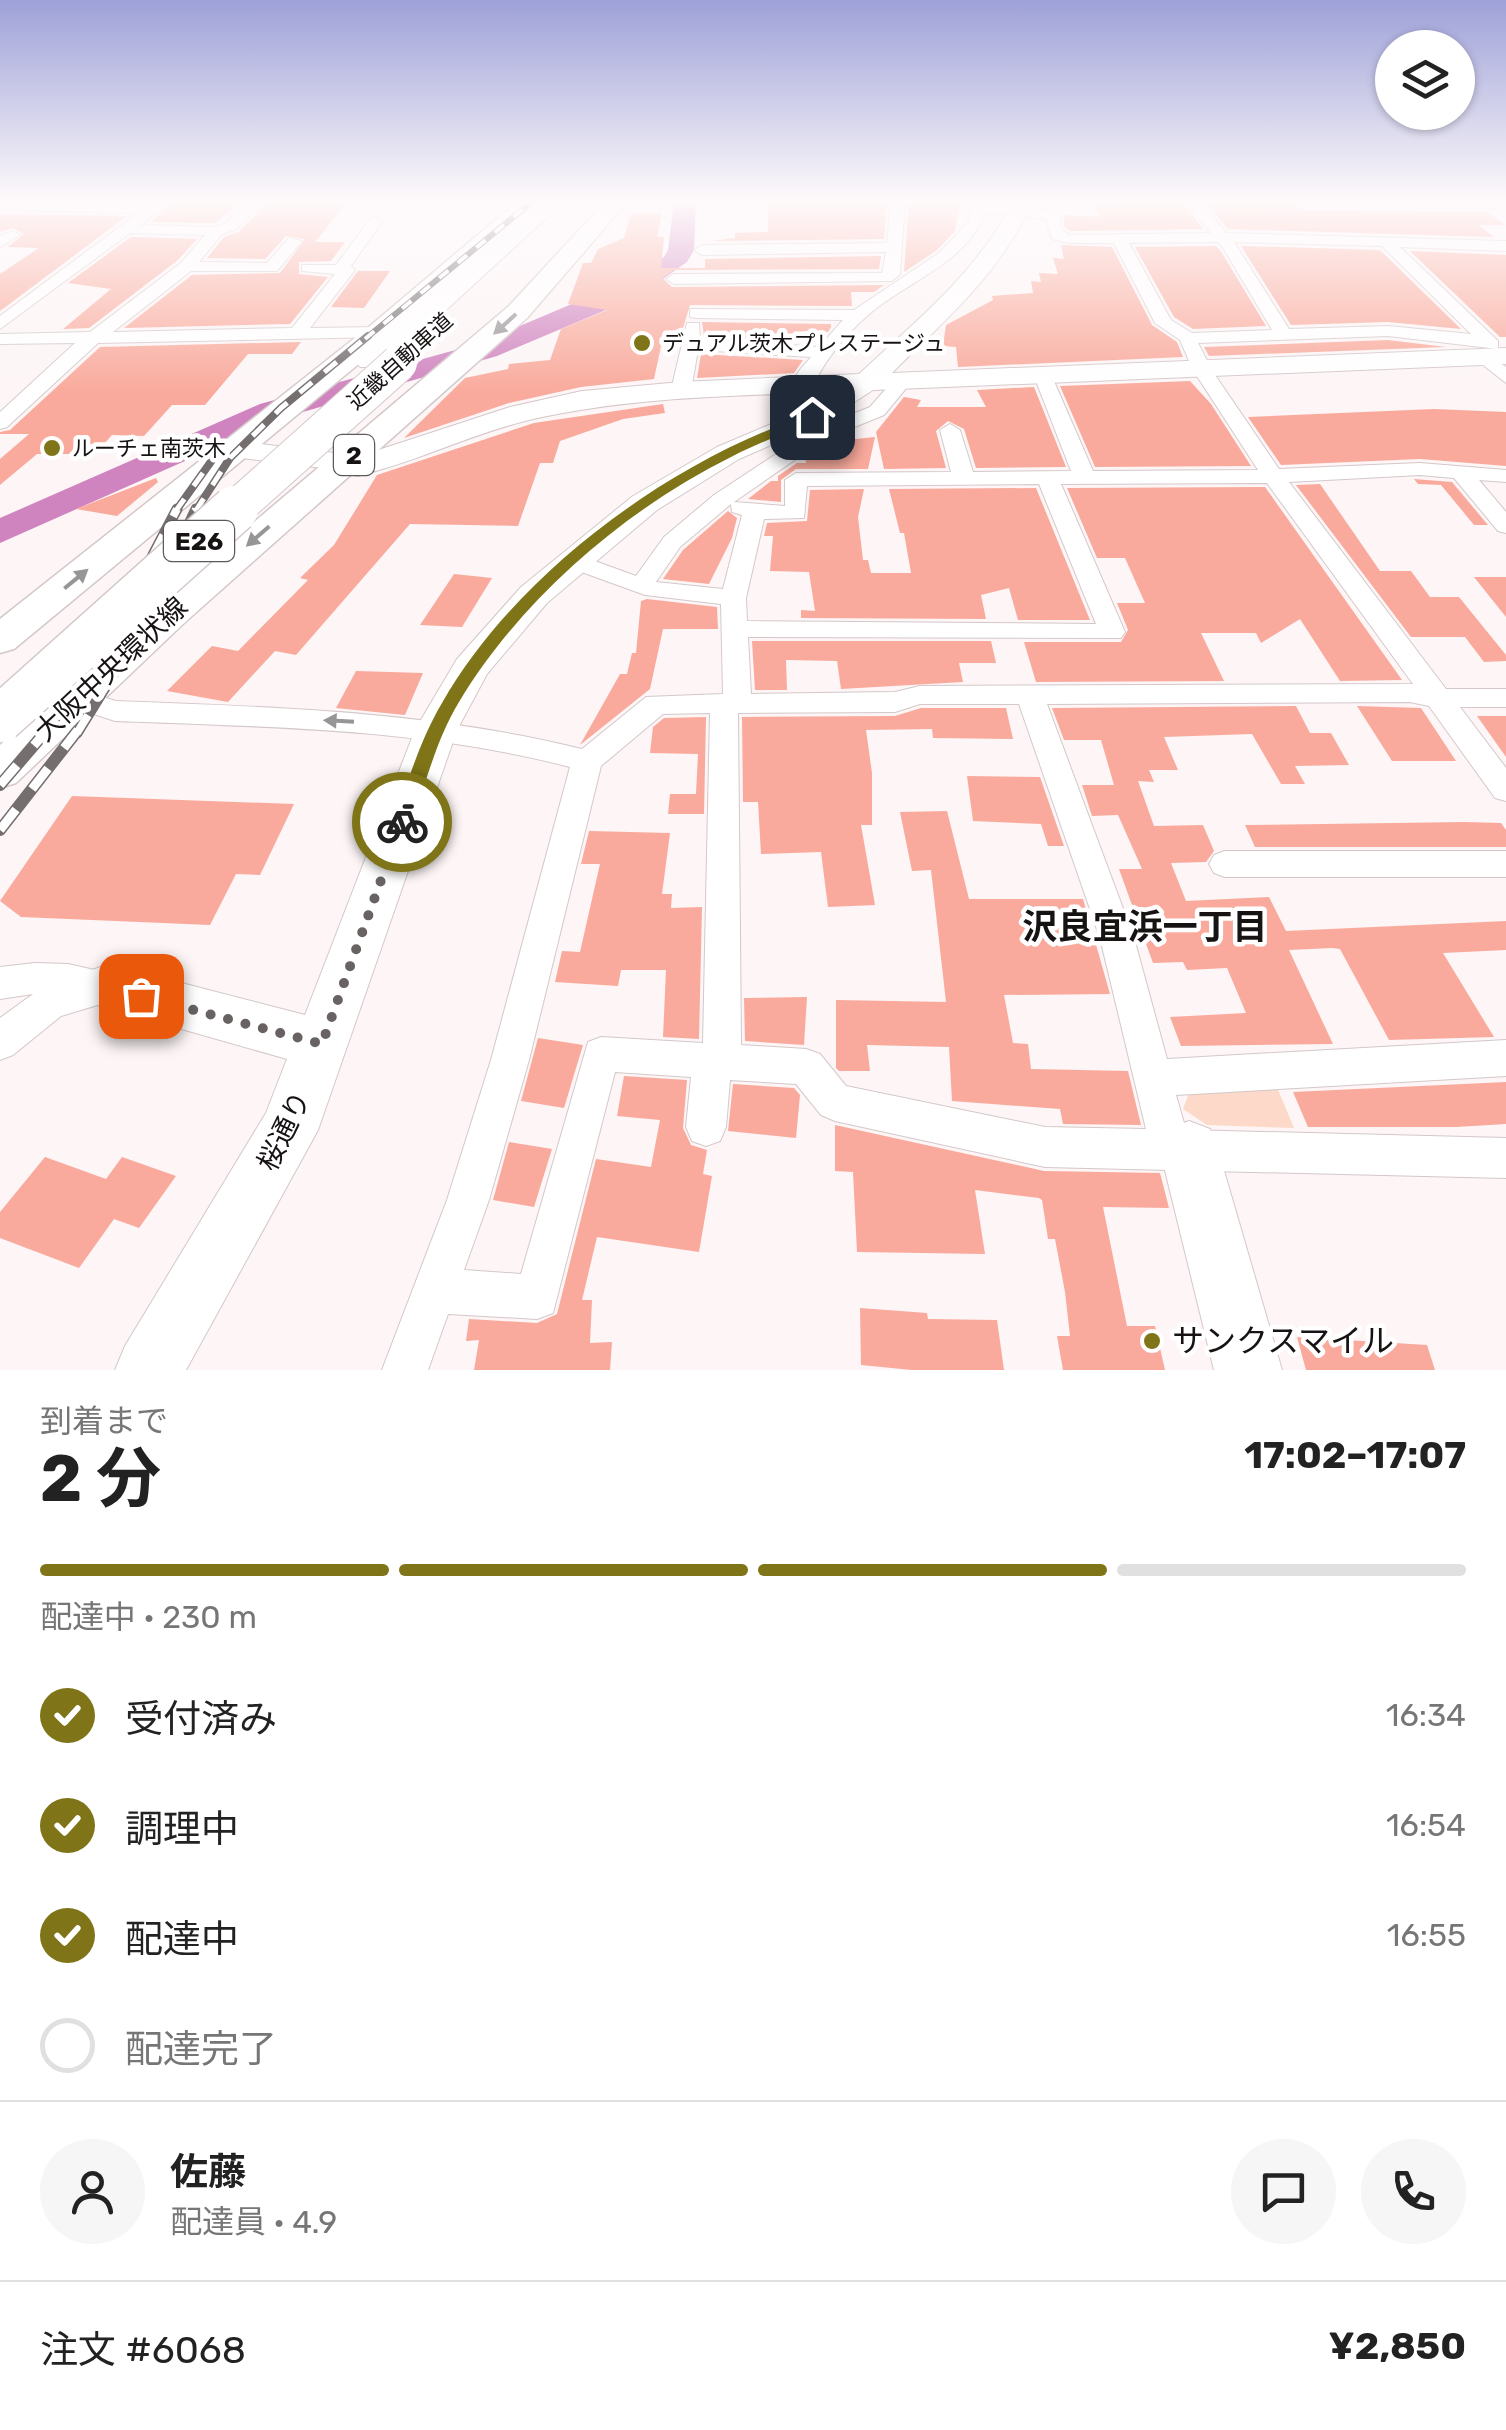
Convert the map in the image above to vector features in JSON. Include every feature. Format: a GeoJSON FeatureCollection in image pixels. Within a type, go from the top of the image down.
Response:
{"type":"FeatureCollection","features":[{"type":"Feature","properties":{"kind":"highway","name":"近畿自動車道"},"geometry":{"type":"LineString","coordinates":[[0,684],[481,265]]}},
{"type":"Feature","properties":{"kind":"highway","name":"近畿自動車道"},"geometry":{"type":"LineString","coordinates":[[0,719],[504,265]]}},
{"type":"Feature","properties":{"kind":"main road"},"geometry":{"type":"LineString","coordinates":[[0,640],[458,265]]}},
{"type":"Feature","properties":{"kind":"main road","name":"大阪中央環状線"},"geometry":{"type":"LineString","coordinates":[[0,771],[169,614],[518,312],[564,265]]}},
{"type":"Feature","properties":{"kind":"main road","name":"2"},"geometry":{"type":"LineString","coordinates":[[0,790],[67,710]]}},
{"type":"Feature","properties":{"kind":"street"},"geometry":{"type":"LineString","coordinates":[[0,324],[81,265]]}},
{"type":"Feature","properties":{"kind":"street"},"geometry":{"type":"LineString","coordinates":[[0,423],[71,355],[187,266],[270,268],[273,265]]}},
{"type":"Feature","properties":{"kind":"street"},"geometry":{"type":"LineString","coordinates":[[692,265],[674,279],[873,281],[892,274],[893,265]]}},
{"type":"Feature","properties":{"kind":"street"},"geometry":{"type":"LineString","coordinates":[[805,385],[805,376],[857,316],[930,265]]}},
{"type":"Feature","properties":{"kind":"street","name":"桜通り"},"geometry":{"type":"LineString","coordinates":[[149,1370],[289,1130],[436,730],[471,668],[495,636],[573,560],[682,479],[728,453],[885,381],[986,265]]}},
{"type":"Feature","properties":{"kind":"street"},"geometry":{"type":"LineString","coordinates":[[1133,265],[1157,313],[1174,331],[1189,338],[1388,331],[1438,340],[1497,358]]}},
{"type":"Feature","properties":{"kind":"street"},"geometry":{"type":"LineString","coordinates":[[1242,265],[1283,333]]}},
{"type":"Feature","properties":{"kind":"street"},"geometry":{"type":"LineString","coordinates":[[1408,265],[1497,358]]}},
{"type":"Feature","properties":{"kind":"street"},"geometry":{"type":"LineString","coordinates":[[298,330],[346,270],[308,268]]}},
{"type":"Feature","properties":{"kind":"street"},"geometry":{"type":"LineString","coordinates":[[681,390],[702,280]]}},
{"type":"Feature","properties":{"kind":"street"},"geometry":{"type":"LineString","coordinates":[[696,313],[857,316]]}},
{"type":"Feature","properties":{"kind":"street"},"geometry":{"type":"LineString","coordinates":[[0,339],[298,330],[380,332]]}},
{"type":"Feature","properties":{"kind":"street"},"geometry":{"type":"LineString","coordinates":[[1189,338],[1190,349],[1274,476],[1506,790]]}},
{"type":"Feature","properties":{"kind":"street"},"geometry":{"type":"LineString","coordinates":[[690,344],[824,353]]}},
{"type":"Feature","properties":{"kind":"street"},"geometry":{"type":"LineString","coordinates":[[236,450],[346,461],[358,467],[461,430],[566,403],[681,390],[1497,358]]}},
{"type":"Feature","properties":{"kind":"street"},"geometry":{"type":"LineString","coordinates":[[1043,376],[1058,403],[1059,416],[1085,478]]}},
{"type":"Feature","properties":{"kind":"street"},"geometry":{"type":"LineString","coordinates":[[641,586],[672,542],[722,500],[818,435],[878,410],[885,381]]}},
{"type":"Feature","properties":{"kind":"street"},"geometry":{"type":"LineString","coordinates":[[950,430],[964,479]]}},
{"type":"Feature","properties":{"kind":"street"},"geometry":{"type":"LineString","coordinates":[[722,500],[754,512],[796,513],[796,480],[1274,476],[1420,468],[1506,476]]}},
{"type":"Feature","properties":{"kind":"street"},"geometry":{"type":"LineString","coordinates":[[1462,474],[1506,526]]}},
{"type":"Feature","properties":{"kind":"street"},"geometry":{"type":"LineString","coordinates":[[734,629],[1112,632],[1047,478]]}},
{"type":"Feature","properties":{"kind":"street"},"geometry":{"type":"LineString","coordinates":[[706,1126],[717,1062],[733,598],[754,512]]}},
{"type":"Feature","properties":{"kind":"street"},"geometry":{"type":"LineString","coordinates":[[573,560],[641,586],[733,598]]}},
{"type":"Feature","properties":{"kind":"street"},"geometry":{"type":"LineString","coordinates":[[0,684],[67,710],[412,724],[536,746],[587,761]]}},
{"type":"Feature","properties":{"kind":"street"},"geometry":{"type":"LineString","coordinates":[[405,1370],[468,1200],[510,1060],[587,761],[656,704],[894,702],[920,695],[1410,693],[1436,698],[1506,698]]}},
{"type":"Feature","properties":{"kind":"street"},"geometry":{"type":"LineString","coordinates":[[1030,695],[1118,938],[1153,1078],[1180,1150],[1248,1370]]}},
{"type":"Feature","properties":{"kind":"street"},"geometry":{"type":"LineString","coordinates":[[1226,864],[1506,864]]}},
{"type":"Feature","properties":{"kind":"street"},"geometry":{"type":"LineString","coordinates":[[0,983],[64,977],[322,1044]]}},
{"type":"Feature","properties":{"kind":"street"},"geometry":{"type":"LineString","coordinates":[[0,1043],[36,1010],[60,997],[108,987]]}},
{"type":"Feature","properties":{"kind":"street"},"geometry":{"type":"LineString","coordinates":[[434,1291],[537,1297],[601,1054],[806,1067],[829,1090],[835,1102],[1045,1146],[1506,1158]]}},
{"type":"Feature","properties":{"kind":"street"},"geometry":{"type":"LineString","coordinates":[[1153,1078],[1506,1058]]}},
{"type":"Feature","properties":{"kind":"shaded area"},"geometry":{"type":"Polygon","coordinates":[[[1276,1085],[1294,1128],[1207,1125],[1183,1109],[1191,1088],[1276,1085]]]}},
{"type":"Feature","properties":{"kind":"building"},"geometry":{"type":"Polygon","coordinates":[[[14,265],[62,265],[0,311],[0,274],[14,265]]]}},
{"type":"Feature","properties":{"kind":"building"},"geometry":{"type":"Polygon","coordinates":[[[93,265],[172,265],[89,328],[63,329],[111,289],[68,283],[93,265]]]}},
{"type":"Feature","properties":{"kind":"building"},"geometry":{"type":"Polygon","coordinates":[[[286,265],[299,265],[299,274],[328,277],[290,324],[124,328],[192,275],[280,273],[286,265]]]}},
{"type":"Feature","properties":{"kind":"building"},"geometry":{"type":"Polygon","coordinates":[[[582,265],[705,268],[705,265],[880,265],[879,269],[674,270],[662,278],[672,287],[884,285],[874,292],[851,292],[852,306],[690,305],[680,338],[663,337],[654,379],[581,387],[509,403],[404,438],[465,378],[508,369],[509,364],[550,360],[561,329],[607,310],[568,304],[582,265]]]}},
{"type":"Feature","properties":{"kind":"building"},"geometry":{"type":"Polygon","coordinates":[[[1055,265],[1121,265],[1152,325],[1177,342],[1183,357],[958,367],[956,347],[943,346],[946,325],[993,300],[992,296],[1033,293],[1031,281],[1041,282],[1039,273],[1058,274],[1055,265]]]}},
{"type":"Feature","properties":{"kind":"building"},"geometry":{"type":"Polygon","coordinates":[[[1145,265],[1229,265],[1266,326],[1193,329],[1174,317],[1145,265]]]}},
{"type":"Feature","properties":{"kind":"building"},"geometry":{"type":"Polygon","coordinates":[[[1253,265],[1395,265],[1461,329],[1388,322],[1291,325],[1253,265]]]}},
{"type":"Feature","properties":{"kind":"building"},"geometry":{"type":"Polygon","coordinates":[[[1425,265],[1506,265],[1506,337],[1500,337],[1425,265]]]}},
{"type":"Feature","properties":{"kind":"building"},"geometry":{"type":"Polygon","coordinates":[[[358,271],[390,271],[364,308],[331,307],[358,271]]]}},
{"type":"Feature","properties":{"kind":"building"},"geometry":{"type":"Polygon","coordinates":[[[702,322],[831,327],[828,332],[803,331],[804,342],[704,335],[702,322]]]}},
{"type":"Feature","properties":{"kind":"building"},"geometry":{"type":"Polygon","coordinates":[[[1388,340],[1446,347],[1209,356],[1204,347],[1388,340]]]}},
{"type":"Feature","properties":{"kind":"building"},"geometry":{"type":"Polygon","coordinates":[[[301,342],[292,354],[248,354],[205,405],[172,405],[144,436],[112,435],[95,454],[37,454],[0,485],[0,459],[29,434],[0,432],[10,430],[100,347],[301,342]]]}},
{"type":"Feature","properties":{"kind":"building"},"geometry":{"type":"Polygon","coordinates":[[[701,354],[803,360],[794,373],[697,378],[701,354]]]}},
{"type":"Feature","properties":{"kind":"building"},"geometry":{"type":"Polygon","coordinates":[[[1190,381],[1211,404],[1251,466],[1095,467],[1060,386],[1190,381]]]}},
{"type":"Feature","properties":{"kind":"building"},"geometry":{"type":"Polygon","coordinates":[[[1034,387],[1066,467],[976,468],[964,429],[948,421],[936,431],[946,468],[884,469],[876,432],[904,397],[921,400],[917,407],[986,407],[977,390],[1034,387]]]}},
{"type":"Feature","properties":{"kind":"building"},"geometry":{"type":"Polygon","coordinates":[[[663,404],[665,413],[623,419],[560,441],[553,463],[540,463],[518,526],[410,524],[296,655],[275,651],[228,702],[167,691],[212,646],[238,651],[308,580],[300,578],[334,545],[377,475],[534,423],[663,404]]]}},
{"type":"Feature","properties":{"kind":"building"},"geometry":{"type":"Polygon","coordinates":[[[1434,409],[1506,412],[1506,466],[1420,459],[1281,465],[1248,417],[1434,409]]]}},
{"type":"Feature","properties":{"kind":"building"},"geometry":{"type":"Polygon","coordinates":[[[875,437],[868,469],[796,469],[781,480],[781,502],[748,499],[771,481],[778,481],[778,476],[797,463],[806,463],[805,457],[821,450],[827,442],[875,437]]]}},
{"type":"Feature","properties":{"kind":"building"},"geometry":{"type":"Polygon","coordinates":[[[156,478],[158,482],[117,516],[76,509],[156,478]]]}},
{"type":"Feature","properties":{"kind":"building"},"geometry":{"type":"Polygon","coordinates":[[[1414,479],[1452,482],[1488,525],[1474,525],[1441,485],[1418,484],[1414,479]]]}},
{"type":"Feature","properties":{"kind":"building"},"geometry":{"type":"Polygon","coordinates":[[[1320,484],[1380,571],[1411,571],[1430,597],[1459,597],[1506,655],[1506,661],[1484,662],[1465,637],[1411,637],[1296,485],[1320,484]]]}},
{"type":"Feature","properties":{"kind":"building"},"geometry":{"type":"Polygon","coordinates":[[[1265,487],[1402,680],[1340,681],[1300,619],[1261,643],[1256,633],[1201,633],[1224,681],[1036,682],[1024,642],[1121,642],[1128,630],[1117,603],[1145,603],[1125,558],[1097,558],[1067,488],[1265,487]]]}},
{"type":"Feature","properties":{"kind":"building"},"geometry":{"type":"Polygon","coordinates":[[[1036,488],[1090,620],[1018,620],[1009,588],[981,595],[986,619],[801,618],[801,610],[815,611],[809,572],[770,571],[773,536],[764,536],[767,523],[807,521],[810,490],[864,489],[858,517],[863,560],[868,560],[871,573],[911,573],[904,533],[900,533],[889,489],[1036,488]]]}},
{"type":"Feature","properties":{"kind":"building"},"geometry":{"type":"Polygon","coordinates":[[[728,511],[737,518],[732,538],[709,584],[663,579],[683,550],[728,511]]]}},
{"type":"Feature","properties":{"kind":"building"},"geometry":{"type":"Polygon","coordinates":[[[454,574],[492,578],[462,627],[420,625],[454,574]]]}},
{"type":"Feature","properties":{"kind":"building"},"geometry":{"type":"Polygon","coordinates":[[[1474,577],[1506,577],[1506,617],[1474,577]]]}},
{"type":"Feature","properties":{"kind":"building"},"geometry":{"type":"Polygon","coordinates":[[[641,601],[717,607],[718,629],[663,629],[650,689],[580,745],[620,674],[627,674],[632,653],[636,653],[641,601]]]}},
{"type":"Feature","properties":{"kind":"building"},"geometry":{"type":"Polygon","coordinates":[[[752,641],[991,641],[996,663],[959,663],[963,682],[841,689],[837,661],[786,660],[787,690],[755,690],[752,641]]]}},
{"type":"Feature","properties":{"kind":"building"},"geometry":{"type":"Polygon","coordinates":[[[356,671],[423,673],[405,715],[336,708],[356,671]]]}},
{"type":"Feature","properties":{"kind":"building"},"geometry":{"type":"Polygon","coordinates":[[[1296,706],[1310,733],[1331,733],[1349,765],[1295,766],[1305,784],[1281,784],[1252,734],[1164,737],[1178,770],[1149,770],[1154,782],[1138,781],[1154,826],[1203,825],[1214,851],[1206,862],[1171,863],[1186,901],[1269,897],[1286,931],[1506,921],[1506,950],[1443,953],[1494,1037],[1389,1040],[1340,949],[1332,948],[1289,950],[1333,1044],[1181,1046],[1170,1017],[1246,1013],[1227,968],[1187,970],[1183,962],[1153,963],[1119,869],[1142,869],[1118,815],[1092,816],[1082,785],[1114,785],[1101,740],[1064,740],[1052,708],[1296,706]]]}},
{"type":"Feature","properties":{"kind":"building"},"geometry":{"type":"Polygon","coordinates":[[[1357,706],[1421,708],[1456,761],[1392,761],[1357,706]]]}},
{"type":"Feature","properties":{"kind":"building"},"geometry":{"type":"Polygon","coordinates":[[[921,708],[1006,708],[1013,739],[933,738],[932,729],[866,730],[872,773],[872,825],[861,825],[875,905],[828,907],[821,852],[761,854],[758,802],[743,802],[742,717],[895,716],[921,708]]]}},
{"type":"Feature","properties":{"kind":"building"},"geometry":{"type":"Polygon","coordinates":[[[1477,716],[1506,716],[1506,757],[1477,716]]]}},
{"type":"Feature","properties":{"kind":"building"},"geometry":{"type":"Polygon","coordinates":[[[706,717],[704,814],[668,814],[670,794],[696,794],[698,754],[650,753],[653,727],[664,718],[706,717]]]}},
{"type":"Feature","properties":{"kind":"building"},"geometry":{"type":"Polygon","coordinates":[[[967,776],[1040,777],[1064,846],[1048,846],[1041,824],[973,821],[967,776]]]}},
{"type":"Feature","properties":{"kind":"building"},"geometry":{"type":"Polygon","coordinates":[[[72,796],[294,804],[260,875],[236,874],[210,925],[21,917],[0,901],[72,796]]]}},
{"type":"Feature","properties":{"kind":"building"},"geometry":{"type":"Polygon","coordinates":[[[947,811],[969,899],[1083,899],[1110,994],[1004,995],[1013,1043],[1028,1044],[1031,1069],[1128,1071],[1141,1125],[1063,1124],[1060,1109],[952,1101],[949,1047],[867,1045],[870,1071],[836,1068],[836,1000],[946,1002],[931,870],[912,871],[900,812],[947,811]]]}},
{"type":"Feature","properties":{"kind":"building"},"geometry":{"type":"Polygon","coordinates":[[[1501,823],[1506,830],[1506,847],[1255,847],[1245,825],[1501,823]]]}},
{"type":"Feature","properties":{"kind":"building"},"geometry":{"type":"Polygon","coordinates":[[[589,831],[670,833],[662,894],[672,894],[671,908],[702,907],[699,1039],[663,1037],[666,970],[621,970],[618,986],[555,982],[562,951],[580,952],[600,864],[581,864],[589,831]]]}},
{"type":"Feature","properties":{"kind":"building"},"geometry":{"type":"Polygon","coordinates":[[[807,997],[804,1045],[745,1041],[744,998],[807,997]]]}},
{"type":"Feature","properties":{"kind":"building"},"geometry":{"type":"Polygon","coordinates":[[[538,1038],[583,1045],[564,1108],[521,1101],[538,1038]]]}},
{"type":"Feature","properties":{"kind":"building"},"geometry":{"type":"Polygon","coordinates":[[[624,1076],[687,1080],[683,1128],[691,1145],[707,1150],[703,1174],[712,1176],[699,1252],[597,1237],[582,1300],[592,1300],[590,1343],[612,1342],[610,1370],[474,1370],[479,1340],[466,1341],[469,1319],[537,1323],[557,1314],[596,1159],[651,1167],[660,1120],[617,1116],[624,1076]]]}},
{"type":"Feature","properties":{"kind":"building"},"geometry":{"type":"Polygon","coordinates":[[[1506,1082],[1506,1124],[1456,1127],[1308,1127],[1293,1092],[1506,1082]]]}},
{"type":"Feature","properties":{"kind":"building"},"geometry":{"type":"Polygon","coordinates":[[[733,1084],[794,1088],[800,1095],[796,1138],[728,1131],[733,1084]]]}},
{"type":"Feature","properties":{"kind":"building"},"geometry":{"type":"Polygon","coordinates":[[[835,1125],[1044,1171],[1160,1173],[1169,1208],[1103,1207],[1127,1326],[1155,1326],[1165,1370],[1063,1370],[1057,1336],[1070,1336],[1065,1292],[1055,1239],[1048,1239],[1039,1198],[975,1190],[985,1254],[857,1252],[853,1172],[835,1171],[835,1125]]]}},
{"type":"Feature","properties":{"kind":"building"},"geometry":{"type":"Polygon","coordinates":[[[509,1142],[552,1149],[534,1207],[493,1200],[509,1142]]]}},
{"type":"Feature","properties":{"kind":"building"},"geometry":{"type":"Polygon","coordinates":[[[45,1157],[106,1179],[122,1157],[176,1176],[139,1228],[114,1219],[79,1268],[0,1238],[0,1212],[45,1157]]]}},
{"type":"Feature","properties":{"kind":"building"},"geometry":{"type":"Polygon","coordinates":[[[860,1308],[927,1313],[928,1319],[997,1320],[1004,1370],[912,1370],[861,1365],[860,1308]]]}},
{"type":"Feature","properties":{"kind":"building"},"geometry":{"type":"Polygon","coordinates":[[[1297,1337],[1427,1345],[1435,1370],[1306,1370],[1297,1337]]]}},
{"type":"Feature","properties":{"kind":"waterway"},"geometry":{"type":"LineString","coordinates":[[0,532],[271,411],[487,350],[629,290],[669,265]]}},
{"type":"Feature","properties":{"kind":"railway"},"geometry":{"type":"LineString","coordinates":[[365,339],[455,265]]}},
{"type":"Feature","properties":{"kind":"railway"},"geometry":{"type":"LineString","coordinates":[[195,512],[230,458],[281,408],[368,336]]}},
{"type":"Feature","properties":{"kind":"railway"},"geometry":{"type":"LineString","coordinates":[[177,510],[215,456]]}},
{"type":"Feature","properties":{"kind":"railway"},"geometry":{"type":"LineString","coordinates":[[77,733],[135,639],[196,509]]}},
{"type":"Feature","properties":{"kind":"railway"},"geometry":{"type":"LineString","coordinates":[[45,733],[107,643],[177,510]]}},
{"type":"Feature","properties":{"kind":"railway"},"geometry":{"type":"LineString","coordinates":[[0,785],[47,730]]}},
{"type":"Feature","properties":{"kind":"railway"},"geometry":{"type":"LineString","coordinates":[[0,830],[78,730]]}},
{"type":"Feature","properties":{"kind":"way so far"},"geometry":{"type":"LineString","coordinates":[[141,996],[322,1044],[402,822]]}},
{"type":"Feature","properties":{"kind":"place","name":"デュアル茨木プレステージュ"},"geometry":{"type":"Point","coordinates":[642,343]}},
{"type":"Feature","properties":{"kind":"place","name":"ルーチェ南茨木"},"geometry":{"type":"Point","coordinates":[52,448]}},
{"type":"Feature","properties":{"kind":"place","name":"サンクスマイル"},"geometry":{"type":"Point","coordinates":[1152,1341]}},
{"type":"Feature","properties":{"kind":"district","name":"沢良宜浜一丁目"},"geometry":{"type":"Point","coordinates":[1145,927]}},
{"type":"Feature","properties":{"kind":"route"},"geometry":{"type":"LineString","coordinates":[[402,822],[450,702],[495,636],[534,595],[601,536],[682,479],[728,453],[812,417]]}}]}
